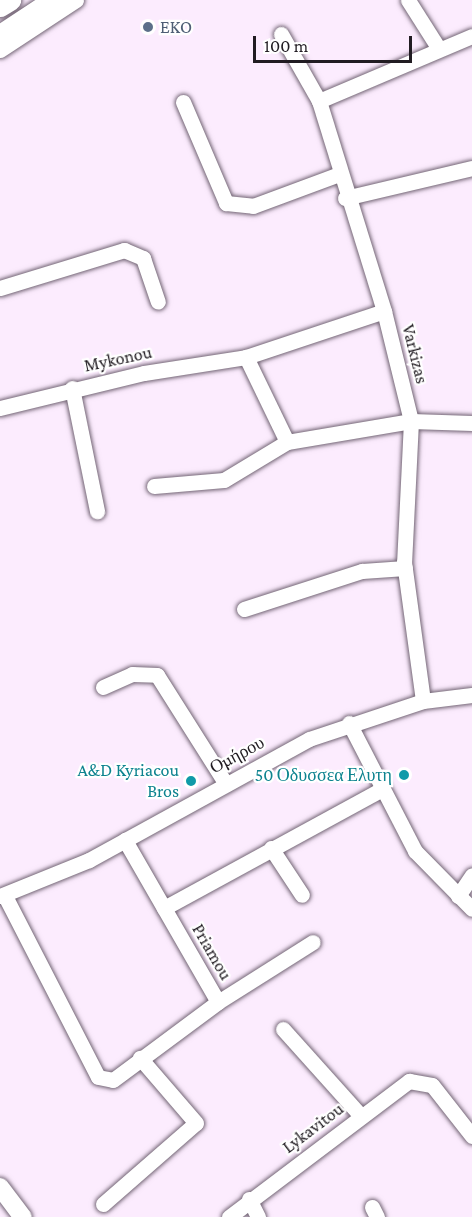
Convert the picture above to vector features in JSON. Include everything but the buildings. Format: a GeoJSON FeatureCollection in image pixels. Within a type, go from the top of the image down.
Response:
{"type":"FeatureCollection","features":[{"type":"Feature","properties":{"kind":"highway"},"geometry":{"type":"LineString","coordinates":[[0,6],[10,0]]}},
{"type":"Feature","properties":{"kind":"highway"},"geometry":{"type":"LineString","coordinates":[[0,35],[53,0]]}},
{"type":"Feature","properties":{"kind":"main road"},"geometry":{"type":"LineString","coordinates":[[0,1187],[23,1217]]}},
{"type":"Feature","properties":{"kind":"street"},"geometry":{"type":"LineString","coordinates":[[0,50],[76,0]]}},
{"type":"Feature","properties":{"kind":"street"},"geometry":{"type":"LineString","coordinates":[[408,0],[439,49]]}},
{"type":"Feature","properties":{"kind":"street","name":"Varkizas"},"geometry":{"type":"LineString","coordinates":[[281,34],[319,101],[345,198],[384,311],[411,421],[405,568],[423,701]]}},
{"type":"Feature","properties":{"kind":"street"},"geometry":{"type":"LineString","coordinates":[[319,101],[472,36]]}},
{"type":"Feature","properties":{"kind":"street"},"geometry":{"type":"LineString","coordinates":[[183,102],[226,203],[253,206],[339,174]]}},
{"type":"Feature","properties":{"kind":"street"},"geometry":{"type":"LineString","coordinates":[[345,198],[472,168]]}},
{"type":"Feature","properties":{"kind":"street"},"geometry":{"type":"LineString","coordinates":[[0,288],[124,250],[143,258],[158,302]]}},
{"type":"Feature","properties":{"kind":"street","name":"Mykonou"},"geometry":{"type":"LineString","coordinates":[[0,408],[72,388],[246,357],[384,311]]}},
{"type":"Feature","properties":{"kind":"street"},"geometry":{"type":"LineString","coordinates":[[246,357],[287,442]]}},
{"type":"Feature","properties":{"kind":"street"},"geometry":{"type":"LineString","coordinates":[[72,388],[97,511]]}},
{"type":"Feature","properties":{"kind":"street"},"geometry":{"type":"LineString","coordinates":[[154,486],[224,480],[287,442],[411,421],[472,423]]}},
{"type":"Feature","properties":{"kind":"street"},"geometry":{"type":"LineString","coordinates":[[244,609],[362,570],[405,568]]}},
{"type":"Feature","properties":{"kind":"street"},"geometry":{"type":"LineString","coordinates":[[103,687],[132,674],[158,675],[225,784]]}},
{"type":"Feature","properties":{"kind":"street","name":"Ομήρου"},"geometry":{"type":"LineString","coordinates":[[2,896],[125,840],[225,784],[349,723],[423,701],[472,695]]}},
{"type":"Feature","properties":{"kind":"street"},"geometry":{"type":"LineString","coordinates":[[349,723],[380,790],[416,851],[472,909]]}},
{"type":"Feature","properties":{"kind":"street"},"geometry":{"type":"LineString","coordinates":[[164,908],[380,790]]}},
{"type":"Feature","properties":{"kind":"street","name":"Priamou"},"geometry":{"type":"LineString","coordinates":[[2,896],[98,1077],[113,1080],[218,1002],[125,840]]}},
{"type":"Feature","properties":{"kind":"street"},"geometry":{"type":"LineString","coordinates":[[271,848],[302,895]]}},
{"type":"Feature","properties":{"kind":"street"},"geometry":{"type":"LineString","coordinates":[[458,896],[472,875]]}},
{"type":"Feature","properties":{"kind":"street"},"geometry":{"type":"LineString","coordinates":[[218,1002],[313,942]]}},
{"type":"Feature","properties":{"kind":"street"},"geometry":{"type":"LineString","coordinates":[[283,1029],[362,1116]]}},
{"type":"Feature","properties":{"kind":"street"},"geometry":{"type":"LineString","coordinates":[[103,1204],[196,1123],[140,1059]]}},
{"type":"Feature","properties":{"kind":"street","name":"Lykavitou"},"geometry":{"type":"LineString","coordinates":[[229,1217],[249,1199],[402,1085],[425,1080],[472,1136]]}},
{"type":"Feature","properties":{"kind":"street"},"geometry":{"type":"LineString","coordinates":[[249,1199],[258,1217]]}},
{"type":"Feature","properties":{"kind":"place","name":"EKO"},"geometry":{"type":"Point","coordinates":[148,27]}},
{"type":"Feature","properties":{"kind":"place","name":"50 Οδυσσεα Ελυτη"},"geometry":{"type":"Point","coordinates":[404,775]}},
{"type":"Feature","properties":{"kind":"place","name":"A&D Kyriacou Bros"},"geometry":{"type":"Point","coordinates":[191,781]}}]}
